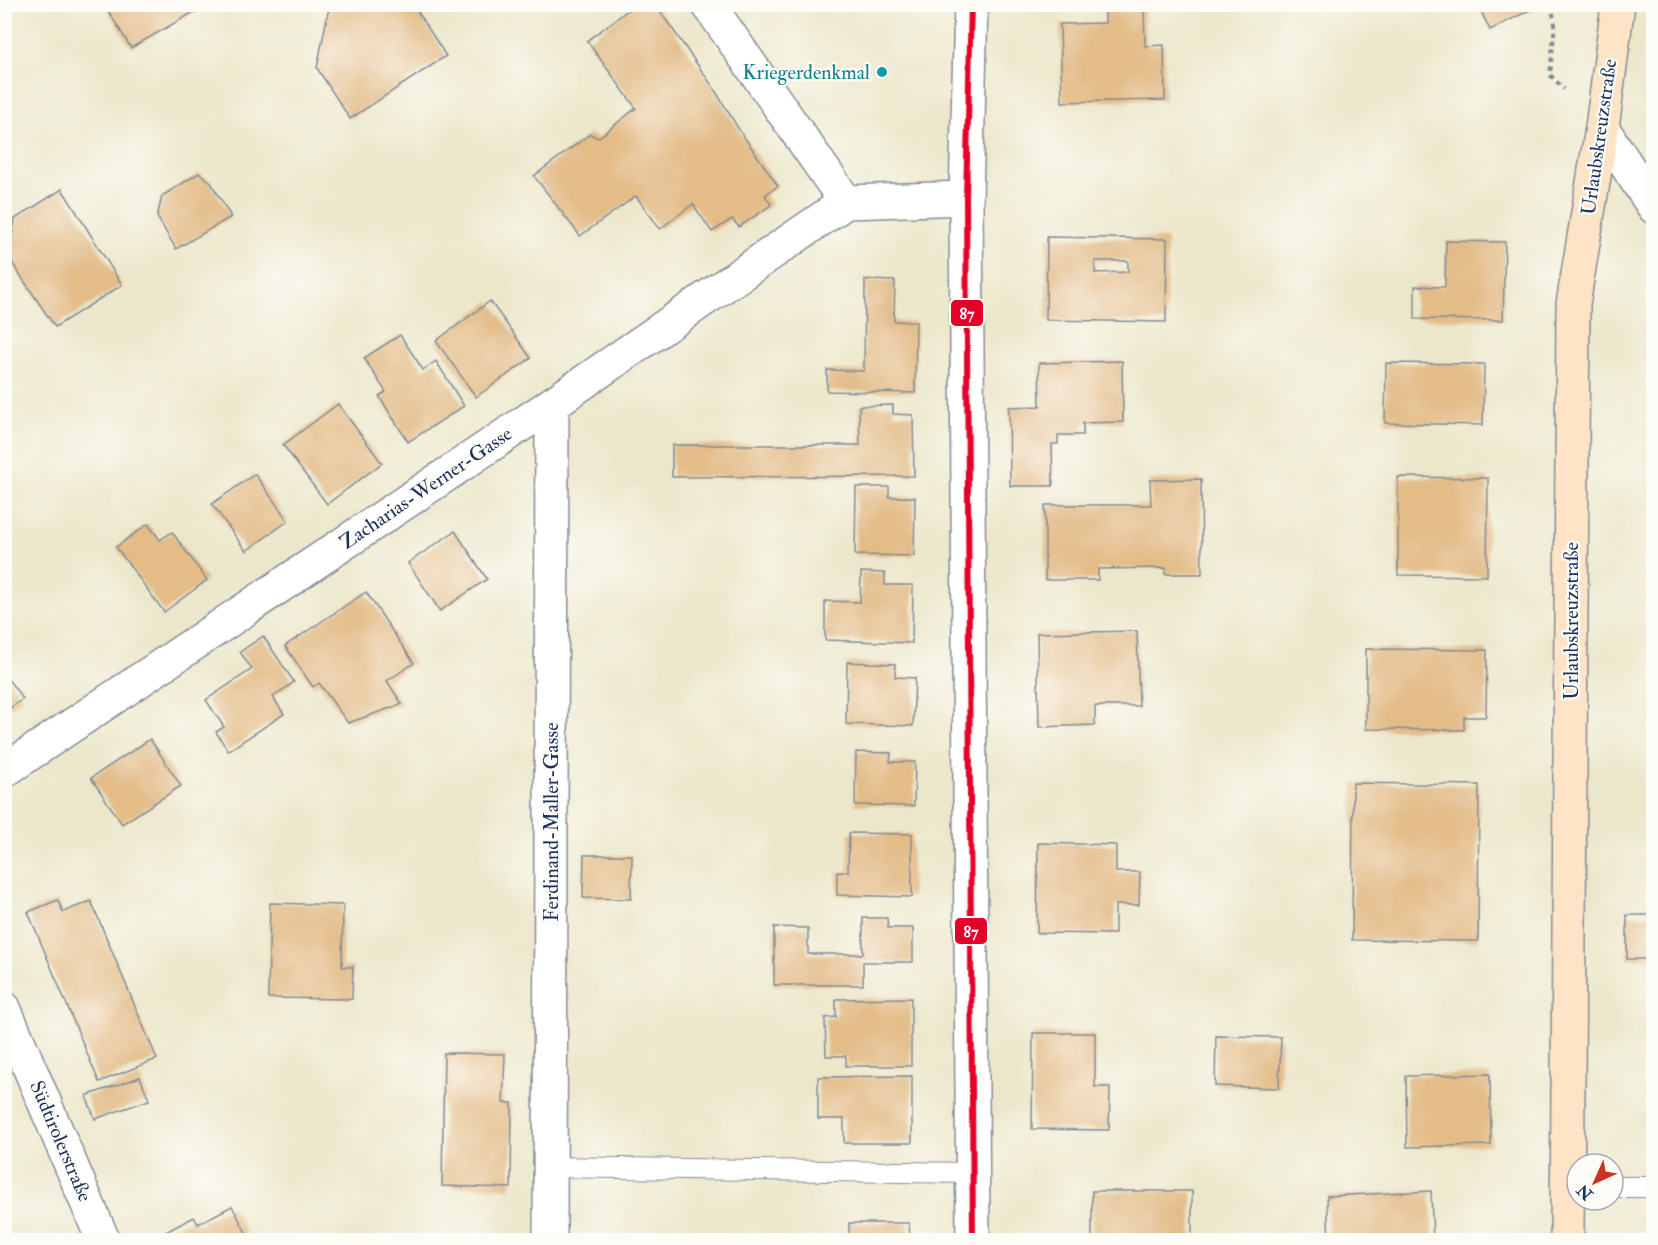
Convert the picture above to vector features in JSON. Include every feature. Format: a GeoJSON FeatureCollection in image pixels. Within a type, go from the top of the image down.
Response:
{"type":"FeatureCollection","features":[{"type":"Feature","properties":{"kind":"street"},"geometry":{"type":"LineString","coordinates":[[708,4],[846,202],[966,198]]}},
{"type":"Feature","properties":{"kind":"street"},"geometry":{"type":"LineString","coordinates":[[971,4],[966,198],[973,1240]]}},
{"type":"Feature","properties":{"kind":"street","name":"Urlaubskreuzstraße"},"geometry":{"type":"LineString","coordinates":[[1572,1152],[1573,304],[1602,128],[1618,4]]}},
{"type":"Feature","properties":{"kind":"street"},"geometry":{"type":"LineString","coordinates":[[1602,128],[1653,207]]}},
{"type":"Feature","properties":{"kind":"street","name":"Zacharias-Werner-Gasse"},"geometry":{"type":"LineString","coordinates":[[4,771],[552,404],[846,202]]}},
{"type":"Feature","properties":{"kind":"street","name":"Ferdinand-Maller-Gasse"},"geometry":{"type":"LineString","coordinates":[[550,1240],[552,404]]}},
{"type":"Feature","properties":{"kind":"street","name":"Südtirolerstraße"},"geometry":{"type":"LineString","coordinates":[[4,1008],[104,1240]]}},
{"type":"Feature","properties":{"kind":"street","name":"Urlaubskreuzstraße"},"geometry":{"type":"LineString","coordinates":[[1566,1240],[1569,1212]]}},
{"type":"Feature","properties":{"kind":"lane"},"geometry":{"type":"LineString","coordinates":[[550,1167],[974,1173]]}},
{"type":"Feature","properties":{"kind":"lane"},"geometry":{"type":"LineString","coordinates":[[1625,1187],[1653,1187]]}},
{"type":"Feature","properties":{"kind":"building"},"geometry":{"type":"Polygon","coordinates":[[[104,4],[208,4],[131,48],[104,4]]]}},
{"type":"Feature","properties":{"kind":"building"},"geometry":{"type":"Polygon","coordinates":[[[339,4],[414,6],[446,56],[350,119],[317,68],[328,12],[339,4]]]}},
{"type":"Feature","properties":{"kind":"building"},"geometry":{"type":"Polygon","coordinates":[[[636,4],[655,4],[778,186],[765,195],[771,205],[739,227],[732,219],[712,232],[693,204],[660,229],[636,196],[580,236],[534,176],[590,134],[598,138],[636,108],[587,41],[636,4]]]}},
{"type":"Feature","properties":{"kind":"building"},"geometry":{"type":"Polygon","coordinates":[[[1494,4],[1542,4],[1490,30],[1481,11],[1494,4]]]}},
{"type":"Feature","properties":{"kind":"building"},"geometry":{"type":"Polygon","coordinates":[[[1105,6],[1144,6],[1145,46],[1164,45],[1165,100],[1062,102],[1060,24],[1105,23],[1105,6]]]}},
{"type":"Feature","properties":{"kind":"building"},"geometry":{"type":"Polygon","coordinates":[[[199,173],[210,181],[231,217],[176,249],[157,217],[162,196],[199,173]]]}},
{"type":"Feature","properties":{"kind":"building"},"geometry":{"type":"Polygon","coordinates":[[[62,189],[122,285],[55,327],[4,251],[4,239],[13,233],[15,219],[62,189]]]}},
{"type":"Feature","properties":{"kind":"building"},"geometry":{"type":"Polygon","coordinates":[[[1047,237],[1167,239],[1166,322],[1046,320],[1047,237]],[[1095,261],[1095,273],[1128,272],[1128,261],[1095,261]]]}},
{"type":"Feature","properties":{"kind":"building"},"geometry":{"type":"Polygon","coordinates":[[[1446,241],[1505,242],[1503,320],[1415,319],[1415,286],[1445,287],[1446,241]]]}},
{"type":"Feature","properties":{"kind":"building"},"geometry":{"type":"Polygon","coordinates":[[[865,280],[895,281],[894,321],[916,322],[915,393],[827,391],[827,370],[864,371],[865,280]]]}},
{"type":"Feature","properties":{"kind":"building"},"geometry":{"type":"Polygon","coordinates":[[[490,301],[531,358],[476,397],[436,341],[490,301]]]}},
{"type":"Feature","properties":{"kind":"building"},"geometry":{"type":"Polygon","coordinates":[[[400,335],[423,370],[436,361],[464,406],[408,442],[379,396],[386,392],[364,358],[400,335]]]}},
{"type":"Feature","properties":{"kind":"building"},"geometry":{"type":"Polygon","coordinates":[[[1122,361],[1123,422],[1083,423],[1083,435],[1058,435],[1058,444],[1052,444],[1053,486],[1010,486],[1009,407],[1040,406],[1039,363],[1122,361]]]}},
{"type":"Feature","properties":{"kind":"building"},"geometry":{"type":"Polygon","coordinates":[[[1386,363],[1484,364],[1483,425],[1385,423],[1386,363]]]}},
{"type":"Feature","properties":{"kind":"building"},"geometry":{"type":"Polygon","coordinates":[[[338,404],[382,463],[327,504],[283,445],[338,404]]]}},
{"type":"Feature","properties":{"kind":"building"},"geometry":{"type":"Polygon","coordinates":[[[893,405],[893,414],[913,415],[914,476],[672,477],[672,445],[860,445],[859,406],[893,405]]]}},
{"type":"Feature","properties":{"kind":"building"},"geometry":{"type":"Polygon","coordinates":[[[255,474],[288,521],[246,551],[212,504],[255,474]]]}},
{"type":"Feature","properties":{"kind":"building"},"geometry":{"type":"Polygon","coordinates":[[[1398,477],[1488,478],[1487,576],[1398,575],[1398,477]]]}},
{"type":"Feature","properties":{"kind":"building"},"geometry":{"type":"Polygon","coordinates":[[[1201,479],[1202,574],[1165,574],[1166,568],[1098,569],[1098,580],[1045,580],[1045,505],[1151,505],[1150,480],[1201,479]]]}},
{"type":"Feature","properties":{"kind":"building"},"geometry":{"type":"Polygon","coordinates":[[[856,487],[889,487],[889,497],[915,497],[914,556],[855,555],[856,487]]]}},
{"type":"Feature","properties":{"kind":"building"},"geometry":{"type":"Polygon","coordinates":[[[148,524],[160,540],[172,532],[207,580],[164,612],[116,547],[148,524]]]}},
{"type":"Feature","properties":{"kind":"building"},"geometry":{"type":"Polygon","coordinates":[[[455,531],[487,579],[440,611],[408,563],[455,531]]]}},
{"type":"Feature","properties":{"kind":"building"},"geometry":{"type":"Polygon","coordinates":[[[861,572],[885,573],[885,585],[913,585],[912,643],[825,640],[825,601],[860,602],[861,572]]]}},
{"type":"Feature","properties":{"kind":"building"},"geometry":{"type":"Polygon","coordinates":[[[366,592],[414,663],[387,681],[402,704],[348,723],[319,683],[313,687],[285,646],[366,592]]]}},
{"type":"Feature","properties":{"kind":"building"},"geometry":{"type":"Polygon","coordinates":[[[1137,631],[1139,706],[1095,706],[1095,725],[1039,727],[1037,633],[1137,631]]]}},
{"type":"Feature","properties":{"kind":"building"},"geometry":{"type":"Polygon","coordinates":[[[263,636],[294,682],[273,697],[284,714],[228,751],[216,732],[224,727],[206,700],[252,669],[240,652],[263,636]]]}},
{"type":"Feature","properties":{"kind":"building"},"geometry":{"type":"Polygon","coordinates":[[[1366,649],[1487,650],[1486,717],[1464,717],[1464,730],[1366,729],[1366,649]]]}},
{"type":"Feature","properties":{"kind":"building"},"geometry":{"type":"Polygon","coordinates":[[[847,662],[895,664],[895,677],[915,678],[913,726],[846,724],[847,662]]]}},
{"type":"Feature","properties":{"kind":"building"},"geometry":{"type":"Polygon","coordinates":[[[4,674],[23,699],[4,712],[4,674]]]}},
{"type":"Feature","properties":{"kind":"building"},"geometry":{"type":"Polygon","coordinates":[[[150,739],[181,786],[122,824],[91,778],[150,739]]]}},
{"type":"Feature","properties":{"kind":"building"},"geometry":{"type":"Polygon","coordinates":[[[856,752],[891,753],[890,762],[915,762],[914,806],[855,805],[856,752]]]}},
{"type":"Feature","properties":{"kind":"building"},"geometry":{"type":"Polygon","coordinates":[[[1353,783],[1479,785],[1478,941],[1352,940],[1353,783]]]}},
{"type":"Feature","properties":{"kind":"building"},"geometry":{"type":"Polygon","coordinates":[[[849,833],[912,834],[912,897],[837,895],[837,872],[848,872],[849,833]]]}},
{"type":"Feature","properties":{"kind":"building"},"geometry":{"type":"Polygon","coordinates":[[[1038,843],[1116,845],[1116,872],[1140,872],[1139,905],[1115,905],[1115,934],[1037,933],[1038,843]]]}},
{"type":"Feature","properties":{"kind":"building"},"geometry":{"type":"Polygon","coordinates":[[[584,855],[632,855],[631,899],[583,898],[584,855]]]}},
{"type":"Feature","properties":{"kind":"building"},"geometry":{"type":"Polygon","coordinates":[[[58,900],[63,912],[91,901],[157,1059],[99,1082],[28,912],[58,900]]]}},
{"type":"Feature","properties":{"kind":"building"},"geometry":{"type":"Polygon","coordinates":[[[270,903],[343,905],[342,967],[353,967],[352,999],[268,998],[270,903]]]}},
{"type":"Feature","properties":{"kind":"building"},"geometry":{"type":"Polygon","coordinates":[[[1627,915],[1653,915],[1653,959],[1627,959],[1627,915]]]}},
{"type":"Feature","properties":{"kind":"building"},"geometry":{"type":"Polygon","coordinates":[[[863,918],[887,918],[888,928],[913,928],[913,962],[863,962],[863,985],[774,985],[774,927],[808,928],[808,954],[863,954],[863,918]]]}},
{"type":"Feature","properties":{"kind":"building"},"geometry":{"type":"Polygon","coordinates":[[[911,998],[911,1066],[846,1066],[846,1056],[826,1056],[825,1018],[836,1017],[836,999],[911,998]]]}},
{"type":"Feature","properties":{"kind":"building"},"geometry":{"type":"Polygon","coordinates":[[[1033,1033],[1095,1033],[1095,1087],[1110,1087],[1109,1130],[1032,1129],[1033,1033]]]}},
{"type":"Feature","properties":{"kind":"building"},"geometry":{"type":"Polygon","coordinates":[[[1216,1036],[1281,1037],[1279,1088],[1215,1086],[1216,1036]]]}},
{"type":"Feature","properties":{"kind":"building"},"geometry":{"type":"Polygon","coordinates":[[[444,1053],[505,1054],[503,1103],[512,1103],[511,1188],[442,1186],[444,1053]]]}},
{"type":"Feature","properties":{"kind":"building"},"geometry":{"type":"Polygon","coordinates":[[[1490,1074],[1491,1145],[1407,1147],[1406,1076],[1490,1074]]]}},
{"type":"Feature","properties":{"kind":"building"},"geometry":{"type":"Polygon","coordinates":[[[912,1076],[912,1143],[844,1143],[844,1119],[818,1119],[818,1077],[912,1076]]]}},
{"type":"Feature","properties":{"kind":"building"},"geometry":{"type":"Polygon","coordinates":[[[140,1077],[149,1100],[95,1119],[86,1096],[140,1077]]]}},
{"type":"Feature","properties":{"kind":"building"},"geometry":{"type":"Polygon","coordinates":[[[1092,1191],[1192,1191],[1192,1240],[1092,1240],[1092,1191]]]}},
{"type":"Feature","properties":{"kind":"building"},"geometry":{"type":"Polygon","coordinates":[[[1431,1191],[1433,1240],[1329,1240],[1327,1196],[1431,1191]]]}},
{"type":"Feature","properties":{"kind":"building"},"geometry":{"type":"Polygon","coordinates":[[[232,1206],[250,1240],[163,1240],[160,1235],[194,1217],[198,1224],[232,1206]]]}},
{"type":"Feature","properties":{"kind":"building"},"geometry":{"type":"Polygon","coordinates":[[[849,1223],[909,1223],[910,1240],[849,1240],[849,1223]]]}},
{"type":"Feature","properties":{"kind":"transit line","name":"87"},"geometry":{"type":"LineString","coordinates":[[971,4],[966,198],[973,1240]]}},
{"type":"Feature","properties":{"kind":"place","name":"Kriegerdenkmal"},"geometry":{"type":"Point","coordinates":[882,72]}}]}
